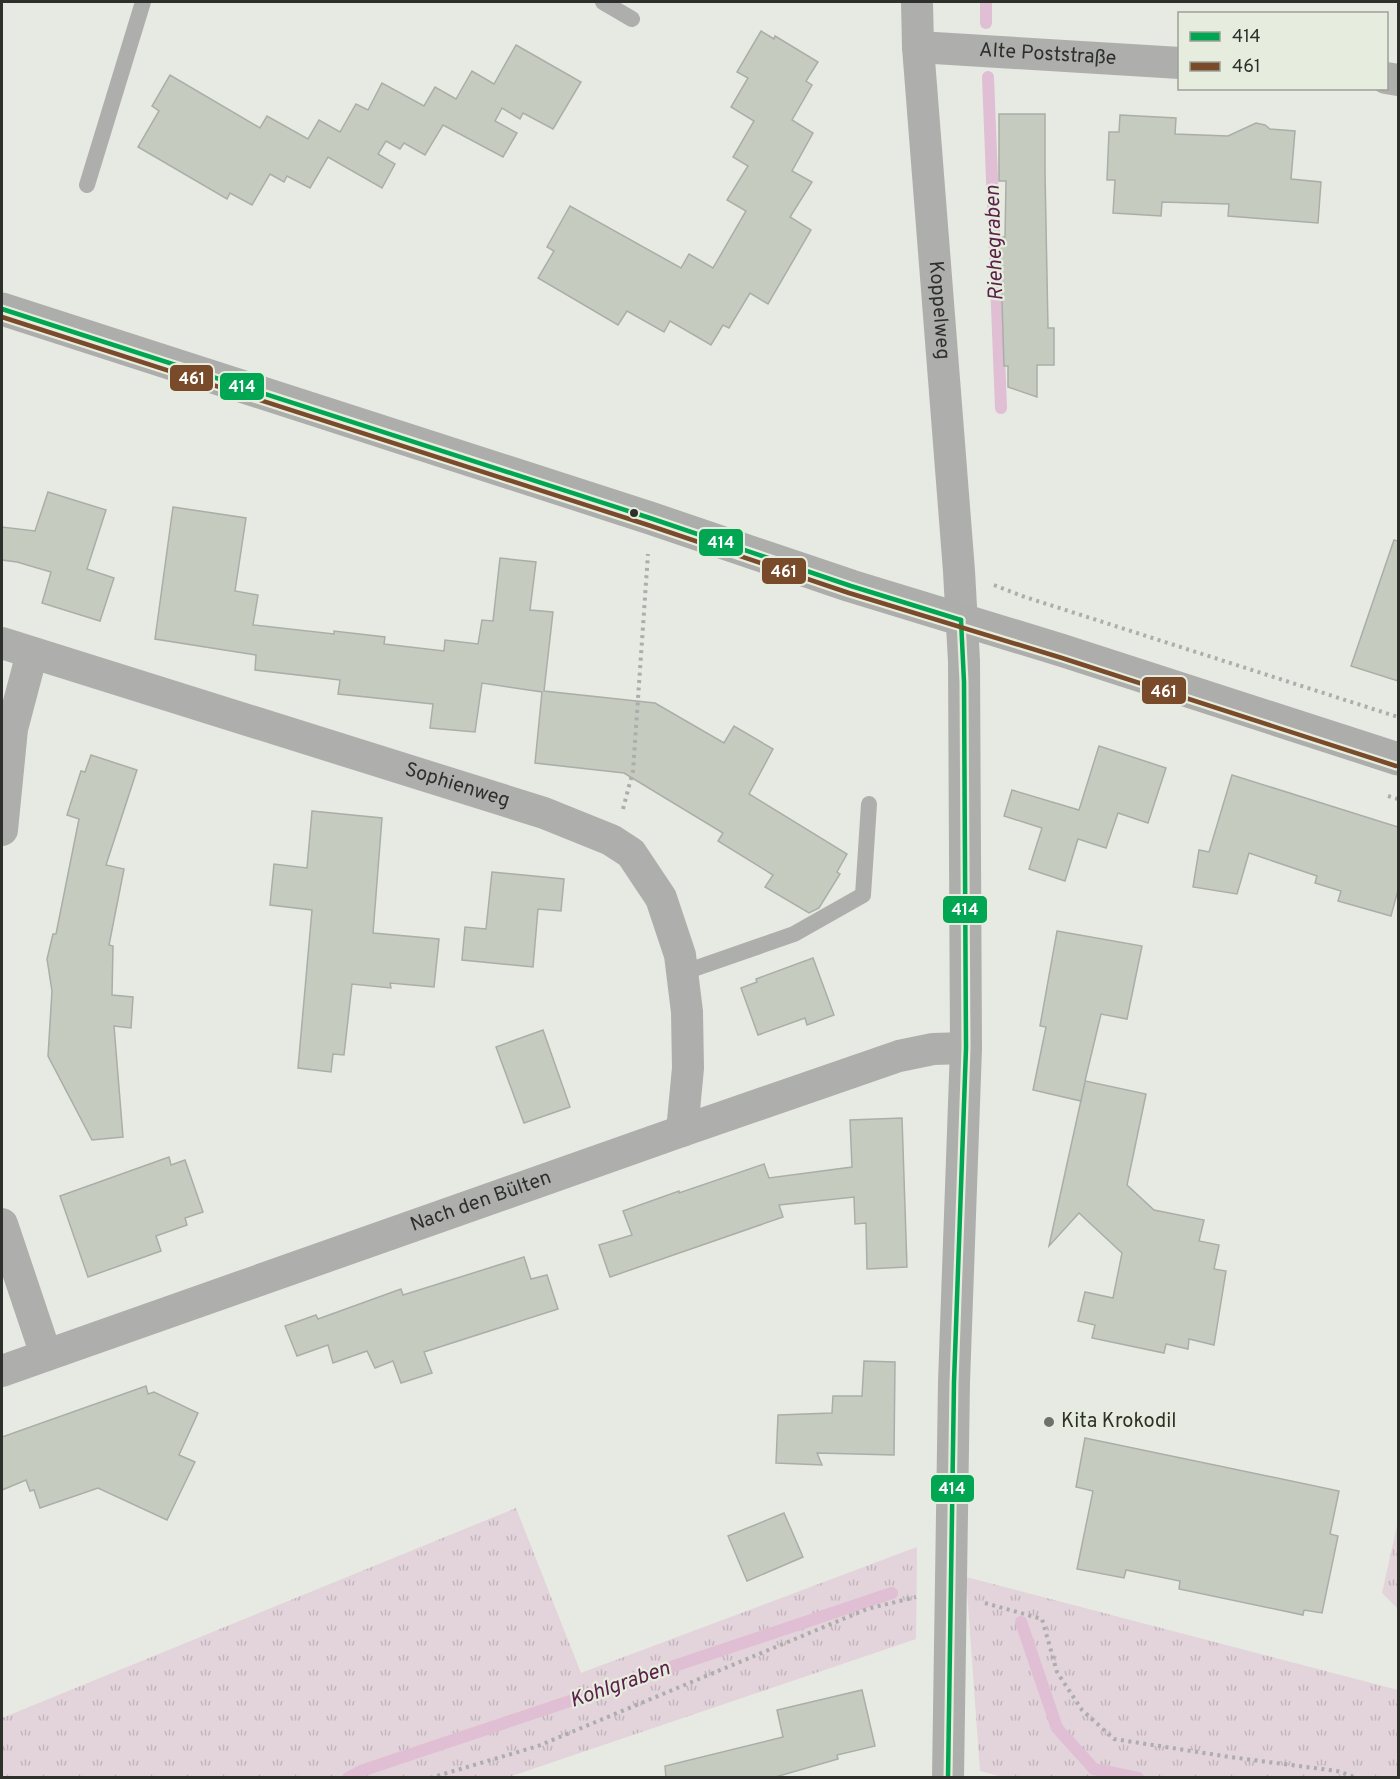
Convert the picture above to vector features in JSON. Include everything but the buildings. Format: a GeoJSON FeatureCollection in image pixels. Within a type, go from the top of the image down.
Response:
{"type":"FeatureCollection","features":[{"type":"Feature","properties":{"kind":"main road"},"geometry":{"type":"LineString","coordinates":[[2,309],[651,518],[850,586],[1398,759]]}},
{"type":"Feature","properties":{"kind":"street","name":"Koppelweg"},"geometry":{"type":"LineString","coordinates":[[917,2],[918,47],[959,571],[964,694],[966,1048],[954,1392],[948,1778]]}},
{"type":"Feature","properties":{"kind":"street","name":"Alte Poststraße"},"geometry":{"type":"LineString","coordinates":[[918,47],[1178,63]]}},
{"type":"Feature","properties":{"kind":"street","name":"Sophienweg"},"geometry":{"type":"LineString","coordinates":[[2,643],[544,813],[611,840],[631,853],[661,898],[680,955],[687,1012],[688,1068],[682,1131]]}},
{"type":"Feature","properties":{"kind":"street"},"geometry":{"type":"LineString","coordinates":[[2,830],[12,729],[32,653]]}},
{"type":"Feature","properties":{"kind":"street","name":"Nach den Bülten"},"geometry":{"type":"LineString","coordinates":[[2,1371],[898,1056],[933,1049],[966,1048]]}},
{"type":"Feature","properties":{"kind":"street"},"geometry":{"type":"LineString","coordinates":[[2,1224],[46,1355]]}},
{"type":"Feature","properties":{"kind":"lane"},"geometry":{"type":"LineString","coordinates":[[87,185],[143,2]]}},
{"type":"Feature","properties":{"kind":"lane"},"geometry":{"type":"LineString","coordinates":[[603,2],[632,19]]}},
{"type":"Feature","properties":{"kind":"lane"},"geometry":{"type":"LineString","coordinates":[[682,973],[794,934],[863,895],[869,804]]}},
{"type":"Feature","properties":{"kind":"path"},"geometry":{"type":"LineString","coordinates":[[611,840],[624,806],[633,771],[651,518]]}},
{"type":"Feature","properties":{"kind":"path"},"geometry":{"type":"LineString","coordinates":[[959,571],[1022,596],[1398,717]]}},
{"type":"Feature","properties":{"kind":"path"},"geometry":{"type":"LineString","coordinates":[[430,1778],[538,1746],[867,1609],[952,1579],[987,1605],[1042,1619],[1057,1672],[1082,1710],[1114,1739],[1337,1771],[1357,1778]]}},
{"type":"Feature","properties":{"kind":"green space"},"geometry":{"type":"Polygon","coordinates":[[[516,1508],[581,1673],[917,1547],[916,1639],[509,1777],[2,1777],[2,1718],[516,1508]]]}},
{"type":"Feature","properties":{"kind":"green space"},"geometry":{"type":"Polygon","coordinates":[[[1398,1521],[1398,1609],[1382,1593],[1398,1521]]]}},
{"type":"Feature","properties":{"kind":"green space"},"geometry":{"type":"Polygon","coordinates":[[[966,1577],[1398,1690],[1398,1777],[1006,1778],[980,1771],[966,1577]]]}},
{"type":"Feature","properties":{"kind":"waterway","name":"Riehegraben"},"geometry":{"type":"LineString","coordinates":[[986,2],[986,23]]}},
{"type":"Feature","properties":{"kind":"waterway","name":"Riehegraben"},"geometry":{"type":"LineString","coordinates":[[988,77],[1001,408]]}},
{"type":"Feature","properties":{"kind":"waterway","name":"Kohlgraben"},"geometry":{"type":"LineString","coordinates":[[348,1778],[361,1771],[892,1593]]}},
{"type":"Feature","properties":{"kind":"waterway","name":"Riehegraben"},"geometry":{"type":"LineString","coordinates":[[1021,1622],[1057,1728],[1094,1769],[1138,1778]]}},
{"type":"Feature","properties":{"kind":"transit line","name":"414"},"geometry":{"type":"LineString","coordinates":[[2,309],[961,620]]}},
{"type":"Feature","properties":{"kind":"transit line","name":"461"},"geometry":{"type":"LineString","coordinates":[[2,317],[648,525],[849,593],[1062,658],[1396,766]]}},
{"type":"Feature","properties":{"kind":"transit line","name":"414"},"geometry":{"type":"LineString","coordinates":[[948,1778],[954,1382],[966,1048],[964,682],[961,620]]}},
{"type":"Feature","properties":{"kind":"place","name":"Kita Krokodil"},"geometry":{"type":"Point","coordinates":[1049,1422]}}]}
